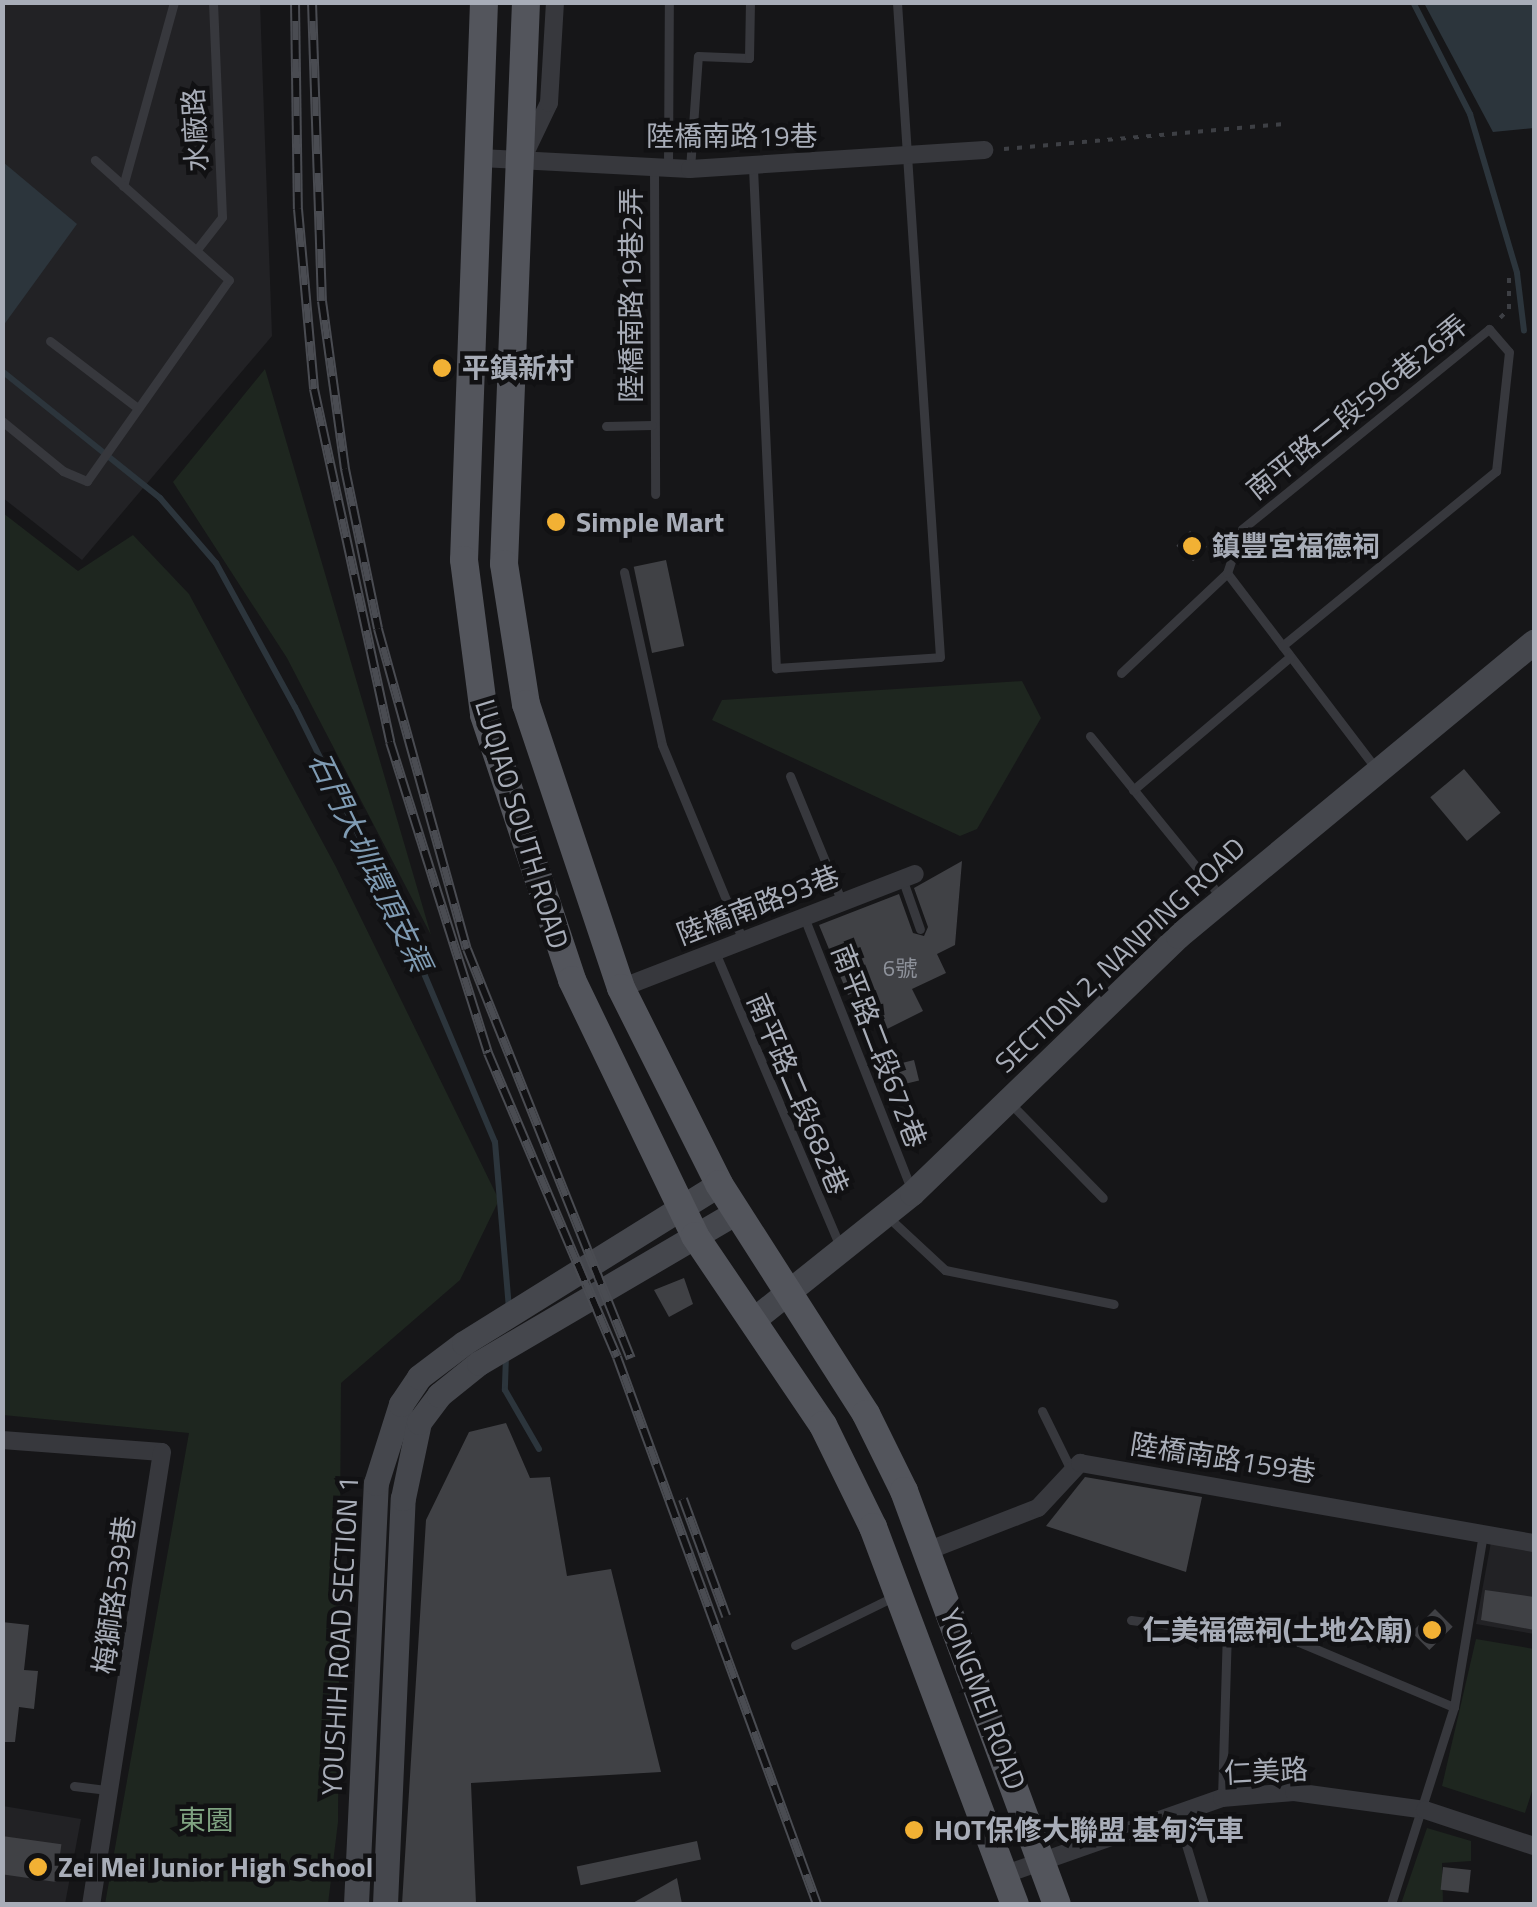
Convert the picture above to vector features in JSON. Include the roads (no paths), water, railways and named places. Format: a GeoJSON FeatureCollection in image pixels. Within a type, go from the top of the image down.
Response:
{"type":"FeatureCollection","features":[{"type":"Feature","properties":{"kind":"main road","name":"LUQIAO SOUTH ROAD"},"geometry":{"type":"LineString","coordinates":[[484,2],[464,560],[484,715],[572,980],[695,1236],[823,1425],[889,1564]]}},
{"type":"Feature","properties":{"kind":"main road","name":"LUQIAO SOUTH ROAD"},"geometry":{"type":"LineString","coordinates":[[526,2],[519,422],[504,564],[516,658],[569,848],[621,988],[719,1184],[866,1414],[928,1551]]}},
{"type":"Feature","properties":{"kind":"main road","name":"YONGMEI ROAD"},"geometry":{"type":"LineString","coordinates":[[928,1551],[1057,1904]]}},
{"type":"Feature","properties":{"kind":"main road","name":"YONGMEI ROAD"},"geometry":{"type":"LineString","coordinates":[[889,1564],[1015,1904]]}},
{"type":"Feature","properties":{"kind":"street"},"geometry":{"type":"LineString","coordinates":[[521,161],[549,102],[555,2]]}},
{"type":"Feature","properties":{"kind":"street","name":"陸橋南路19巷"},"geometry":{"type":"LineString","coordinates":[[480,158],[690,169],[910,159],[984,150]]}},
{"type":"Feature","properties":{"kind":"street","name":"SECTION 2, NANPING ROAD"},"geometry":{"type":"LineString","coordinates":[[752,1320],[886,1216],[1222,898],[1534,641]]}},
{"type":"Feature","properties":{"kind":"street","name":"陸橋南路93巷"},"geometry":{"type":"LineString","coordinates":[[621,988],[909,876]]}},
{"type":"Feature","properties":{"kind":"street","name":"YOUSHIH ROAD SECTION 1"},"geometry":{"type":"LineString","coordinates":[[356,1904],[376,1483],[400,1404],[419,1377],[464,1343],[719,1184]]}},
{"type":"Feature","properties":{"kind":"street","name":"YOUSHIH ROAD SECTION 1"},"geometry":{"type":"LineString","coordinates":[[384,1904],[403,1498],[419,1422],[439,1394],[479,1363],[736,1212]]}},
{"type":"Feature","properties":{"kind":"street","name":"梅獅路539巷"},"geometry":{"type":"LineString","coordinates":[[2,1440],[162,1452],[91,1904]]}},
{"type":"Feature","properties":{"kind":"street","name":"陸橋南路159巷"},"geometry":{"type":"LineString","coordinates":[[1072,1472],[1080,1463],[1351,1506],[1534,1543]]}},
{"type":"Feature","properties":{"kind":"street"},"geometry":{"type":"LineString","coordinates":[[928,1551],[1038,1508],[1072,1472]]}},
{"type":"Feature","properties":{"kind":"street","name":"仁美路"},"geometry":{"type":"LineString","coordinates":[[1006,1874],[1222,1798],[1294,1792],[1424,1810],[1534,1846]]}},
{"type":"Feature","properties":{"kind":"lane"},"geometry":{"type":"LineString","coordinates":[[123,186],[174,2]]}},
{"type":"Feature","properties":{"kind":"lane","name":"水廠路"},"geometry":{"type":"LineString","coordinates":[[198,248],[222,217],[213,2]]}},
{"type":"Feature","properties":{"kind":"lane","name":"陸橋南路19巷2弄"},"geometry":{"type":"LineString","coordinates":[[655,494],[652,425],[670,2]]}},
{"type":"Feature","properties":{"kind":"lane"},"geometry":{"type":"LineString","coordinates":[[690,169],[698,56],[749,58],[750,2]]}},
{"type":"Feature","properties":{"kind":"lane"},"geometry":{"type":"LineString","coordinates":[[753,168],[776,668],[940,656],[897,2]]}},
{"type":"Feature","properties":{"kind":"lane"},"geometry":{"type":"LineString","coordinates":[[2,420],[63,471],[87,481],[135,406],[230,280],[95,160]]}},
{"type":"Feature","properties":{"kind":"lane","name":"南平路二段596巷26弄"},"geometry":{"type":"LineString","coordinates":[[1227,572],[1242,529],[1489,329],[1509,352],[1496,471],[1282,646]]}},
{"type":"Feature","properties":{"kind":"lane"},"geometry":{"type":"LineString","coordinates":[[50,341],[135,406]]}},
{"type":"Feature","properties":{"kind":"lane","name":"陸橋南路19巷2弄"},"geometry":{"type":"LineString","coordinates":[[606,426],[652,425]]}},
{"type":"Feature","properties":{"kind":"lane"},"geometry":{"type":"LineString","coordinates":[[624,572],[662,745],[743,941]]}},
{"type":"Feature","properties":{"kind":"lane"},"geometry":{"type":"LineString","coordinates":[[1122,672],[1227,572],[1377,769]]}},
{"type":"Feature","properties":{"kind":"lane"},"geometry":{"type":"LineString","coordinates":[[1133,790],[1290,657]]}},
{"type":"Feature","properties":{"kind":"lane"},"geometry":{"type":"LineString","coordinates":[[1090,736],[1222,898]]}},
{"type":"Feature","properties":{"kind":"lane"},"geometry":{"type":"LineString","coordinates":[[790,776],[842,902]]}},
{"type":"Feature","properties":{"kind":"lane"},"geometry":{"type":"LineString","coordinates":[[909,876],[920,928]]}},
{"type":"Feature","properties":{"kind":"lane","name":"南平路二段672巷"},"geometry":{"type":"LineString","coordinates":[[804,917],[912,1192]]}},
{"type":"Feature","properties":{"kind":"lane","name":"南平路二段682巷"},"geometry":{"type":"LineString","coordinates":[[715,952],[842,1252]]}},
{"type":"Feature","properties":{"kind":"lane"},"geometry":{"type":"LineString","coordinates":[[1007,1100],[1103,1198]]}},
{"type":"Feature","properties":{"kind":"lane"},"geometry":{"type":"LineString","coordinates":[[886,1216],[944,1270],[1114,1304]]}},
{"type":"Feature","properties":{"kind":"lane"},"geometry":{"type":"LineString","coordinates":[[1042,1411],[1072,1472]]}},
{"type":"Feature","properties":{"kind":"lane"},"geometry":{"type":"LineString","coordinates":[[1391,1904],[1454,1707],[1483,1534]]}},
{"type":"Feature","properties":{"kind":"lane"},"geometry":{"type":"LineString","coordinates":[[795,1645],[902,1593]]}},
{"type":"Feature","properties":{"kind":"lane"},"geometry":{"type":"LineString","coordinates":[[1130,1620],[1300,1642],[1454,1707]]}},
{"type":"Feature","properties":{"kind":"lane"},"geometry":{"type":"LineString","coordinates":[[1222,1798],[1227,1631]]}},
{"type":"Feature","properties":{"kind":"lane"},"geometry":{"type":"LineString","coordinates":[[74,1786],[111,1791]]}},
{"type":"Feature","properties":{"kind":"lane"},"geometry":{"type":"LineString","coordinates":[[1177,1812],[1204,1904]]}},
{"type":"Feature","properties":{"kind":"waterway"},"geometry":{"type":"LineString","coordinates":[[1413,2],[1470,114],[1517,273],[1524,331]]}},
{"type":"Feature","properties":{"kind":"waterway","name":"石門大圳環頂支渠"},"geometry":{"type":"LineString","coordinates":[[2,371],[160,498],[216,563],[295,707],[407,933],[495,1142],[509,1309]]}},
{"type":"Feature","properties":{"kind":"waterway","name":"石門大圳環頂支渠"},"geometry":{"type":"LineString","coordinates":[[506,1356],[505,1390],[539,1449]]}},
{"type":"Feature","properties":{"kind":"railway"},"geometry":{"type":"LineString","coordinates":[[295,2],[298,209],[314,389],[390,742],[488,1053],[617,1357],[817,1904]]}},
{"type":"Feature","properties":{"kind":"railway"},"geometry":{"type":"LineString","coordinates":[[312,2],[322,301],[345,469],[378,629],[467,949],[631,1358]]}},
{"type":"Feature","properties":{"kind":"railway"},"geometry":{"type":"LineString","coordinates":[[683,1499],[726,1616]]}},
{"type":"Feature","properties":{"kind":"place","name":"平鎮新村"},"geometry":{"type":"Point","coordinates":[442,368]}},
{"type":"Feature","properties":{"kind":"place","name":"Simple Mart"},"geometry":{"type":"Point","coordinates":[556,522]}},
{"type":"Feature","properties":{"kind":"place","name":"鎮豐宮福德祠"},"geometry":{"type":"Point","coordinates":[1192,546]}},
{"type":"Feature","properties":{"kind":"place","name":"仁美福德祠(土地公廟)"},"geometry":{"type":"Point","coordinates":[1432,1630]}},
{"type":"Feature","properties":{"kind":"place","name":"HOT保修大聯盟 基甸汽車"},"geometry":{"type":"Point","coordinates":[914,1830]}},
{"type":"Feature","properties":{"kind":"place","name":"Zei Mei Junior High School"},"geometry":{"type":"Point","coordinates":[38,1867]}},
{"type":"Feature","properties":{"kind":"park label","name":"東園"},"geometry":{"type":"Point","coordinates":[206,1820]}}]}
